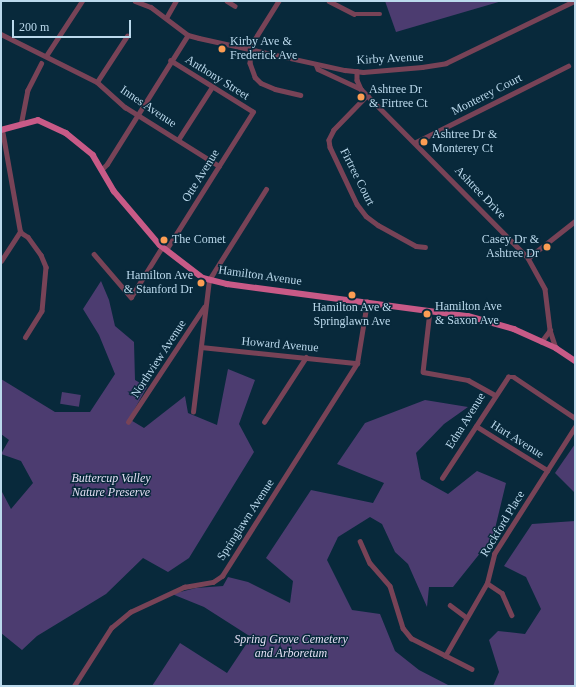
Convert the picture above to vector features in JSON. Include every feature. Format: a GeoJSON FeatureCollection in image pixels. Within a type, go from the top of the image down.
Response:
{"type":"FeatureCollection","features":[{"type":"Feature","properties":{"kind":"main road","name":"Hamilton Avenue"},"geometry":{"type":"LineString","coordinates":[[1,130],[21,123],[38,120],[55,126],[89,151],[114,191],[164,249],[193,272],[209,280],[430,311],[499,323],[556,348],[575,361]]}},
{"type":"Feature","properties":{"kind":"street"},"geometry":{"type":"LineString","coordinates":[[46,56],[82,1]]}},
{"type":"Feature","properties":{"kind":"street","name":"Kirby Avenue"},"geometry":{"type":"LineString","coordinates":[[135,1],[151,7],[188,35],[249,50],[357,71],[422,67],[446,63],[566,3],[574,1]]}},
{"type":"Feature","properties":{"kind":"street"},"geometry":{"type":"LineString","coordinates":[[147,1],[151,7]]}},
{"type":"Feature","properties":{"kind":"street"},"geometry":{"type":"LineString","coordinates":[[166,18],[176,1]]}},
{"type":"Feature","properties":{"kind":"street"},"geometry":{"type":"LineString","coordinates":[[227,1],[235,6]]}},
{"type":"Feature","properties":{"kind":"street"},"geometry":{"type":"LineString","coordinates":[[279,1],[249,50],[251,70],[261,83],[300,95]]}},
{"type":"Feature","properties":{"kind":"street"},"geometry":{"type":"LineString","coordinates":[[328,1],[354,14],[380,14]]}},
{"type":"Feature","properties":{"kind":"street","name":"Innes Avenue"},"geometry":{"type":"LineString","coordinates":[[1,34],[97,82],[114,99],[219,166]]}},
{"type":"Feature","properties":{"kind":"street"},"geometry":{"type":"LineString","coordinates":[[101,170],[107,164],[188,35]]}},
{"type":"Feature","properties":{"kind":"street"},"geometry":{"type":"LineString","coordinates":[[97,82],[127,36]]}},
{"type":"Feature","properties":{"kind":"street","name":"Anthony Street"},"geometry":{"type":"LineString","coordinates":[[171,61],[252,112]]}},
{"type":"Feature","properties":{"kind":"street"},"geometry":{"type":"LineString","coordinates":[[21,123],[27,91],[41,63]]}},
{"type":"Feature","properties":{"kind":"street"},"geometry":{"type":"LineString","coordinates":[[316,64],[318,69],[362,89]]}},
{"type":"Feature","properties":{"kind":"street","name":"Monterey Court"},"geometry":{"type":"LineString","coordinates":[[416,142],[568,66]]}},
{"type":"Feature","properties":{"kind":"street","name":"Ashtree Drive"},"geometry":{"type":"LineString","coordinates":[[357,71],[357,80],[368,96],[416,142],[528,258],[545,289],[550,330],[556,348]]}},
{"type":"Feature","properties":{"kind":"street"},"geometry":{"type":"LineString","coordinates":[[178,140],[212,87]]}},
{"type":"Feature","properties":{"kind":"street","name":"Firtree Court"},"geometry":{"type":"LineString","coordinates":[[368,96],[334,130],[329,140],[330,147],[357,204],[366,216],[384,229],[416,246],[425,247]]}},
{"type":"Feature","properties":{"kind":"street","name":"Otte Avenue"},"geometry":{"type":"LineString","coordinates":[[94,254],[130,297],[219,166],[252,112]]}},
{"type":"Feature","properties":{"kind":"street"},"geometry":{"type":"LineString","coordinates":[[1,130],[20,232],[1,262]]}},
{"type":"Feature","properties":{"kind":"street"},"geometry":{"type":"LineString","coordinates":[[193,412],[209,280],[266,189]]}},
{"type":"Feature","properties":{"kind":"street"},"geometry":{"type":"LineString","coordinates":[[528,258],[575,221]]}},
{"type":"Feature","properties":{"kind":"street"},"geometry":{"type":"LineString","coordinates":[[20,232],[24,233],[32,243],[46,267],[41,314],[26,337]]}},
{"type":"Feature","properties":{"kind":"street","name":"Springlawn Avenue"},"geometry":{"type":"LineString","coordinates":[[74,686],[112,628],[126,615],[184,588],[213,582],[222,576],[357,363],[367,302]]}},
{"type":"Feature","properties":{"kind":"street","name":"Northview Avenue"},"geometry":{"type":"LineString","coordinates":[[128,422],[205,305]]}},
{"type":"Feature","properties":{"kind":"street"},"geometry":{"type":"LineString","coordinates":[[430,311],[423,372],[468,380],[495,395]]}},
{"type":"Feature","properties":{"kind":"street"},"geometry":{"type":"LineString","coordinates":[[541,342],[550,330]]}},
{"type":"Feature","properties":{"kind":"street","name":"Howard Avenue"},"geometry":{"type":"LineString","coordinates":[[201,347],[306,356],[357,363]]}},
{"type":"Feature","properties":{"kind":"street"},"geometry":{"type":"LineString","coordinates":[[264,422],[306,356]]}},
{"type":"Feature","properties":{"kind":"street","name":"Edna Avenue"},"geometry":{"type":"LineString","coordinates":[[442,478],[508,377],[514,377],[575,418]]}},
{"type":"Feature","properties":{"kind":"street","name":"Hart Avenue"},"geometry":{"type":"LineString","coordinates":[[476,426],[547,470]]}},
{"type":"Feature","properties":{"kind":"street","name":"Rockford Place"},"geometry":{"type":"LineString","coordinates":[[445,656],[466,617],[487,584],[494,554],[575,427]]}},
{"type":"Feature","properties":{"kind":"street"},"geometry":{"type":"LineString","coordinates":[[360,541],[372,567],[390,586],[407,634],[417,642],[472,670]]}},
{"type":"Feature","properties":{"kind":"street"},"geometry":{"type":"LineString","coordinates":[[487,584],[502,593],[512,615]]}},
{"type":"Feature","properties":{"kind":"street"},"geometry":{"type":"LineString","coordinates":[[450,605],[466,617]]}},
{"type":"Feature","properties":{"kind":"green space"},"geometry":{"type":"Polygon","coordinates":[[[385,1],[502,1],[396,32],[385,1]]]}},
{"type":"Feature","properties":{"kind":"green space","name":"Buttercup Valley Nature Preserve"},"geometry":{"type":"Polygon","coordinates":[[[101,281],[109,300],[115,326],[134,342],[135,380],[147,387],[129,419],[144,428],[185,396],[188,413],[217,425],[228,369],[255,380],[239,424],[254,452],[189,558],[168,572],[143,558],[106,594],[37,636],[22,650],[1,633],[1,490],[11,509],[33,483],[21,461],[1,454],[9,440],[1,434],[1,379],[55,412],[90,412],[115,374],[99,335],[83,309],[101,281]]]}},
{"type":"Feature","properties":{"kind":"green space"},"geometry":{"type":"Polygon","coordinates":[[[62,392],[81,395],[79,407],[60,404],[62,392]]]}},
{"type":"Feature","properties":{"kind":"green space","name":"Spring Grove Cemetery and Arboretum"},"geometry":{"type":"Polygon","coordinates":[[[425,400],[468,407],[444,424],[416,453],[421,479],[448,494],[477,471],[506,483],[493,537],[453,587],[429,587],[427,607],[408,564],[395,552],[382,524],[370,517],[338,537],[327,560],[352,610],[380,614],[395,651],[419,670],[450,686],[152,686],[180,643],[227,673],[251,637],[204,607],[172,594],[196,588],[223,586],[228,577],[248,582],[290,603],[293,581],[266,558],[311,490],[373,503],[384,483],[337,464],[365,423],[425,400]]]}},
{"type":"Feature","properties":{"kind":"green space"},"geometry":{"type":"Polygon","coordinates":[[[575,444],[575,493],[555,473],[575,444]]]}},
{"type":"Feature","properties":{"kind":"green space"},"geometry":{"type":"Polygon","coordinates":[[[575,521],[575,686],[493,686],[499,672],[489,640],[498,631],[525,634],[541,609],[526,577],[504,566],[532,524],[575,521]]]}},
{"type":"Feature","properties":{"kind":"place","name":"Kirby Ave & Frederick Ave"},"geometry":{"type":"Point","coordinates":[222,49]}},
{"type":"Feature","properties":{"kind":"place","name":"Ashtree Dr & Firtree Ct"},"geometry":{"type":"Point","coordinates":[361,97]}},
{"type":"Feature","properties":{"kind":"place","name":"Ashtree Dr & Monterey Ct"},"geometry":{"type":"Point","coordinates":[424,142]}},
{"type":"Feature","properties":{"kind":"place","name":"The Comet"},"geometry":{"type":"Point","coordinates":[164,240]}},
{"type":"Feature","properties":{"kind":"place","name":"Casey Dr & Ashtree Dr"},"geometry":{"type":"Point","coordinates":[547,247]}},
{"type":"Feature","properties":{"kind":"place","name":"Hamilton Ave & Stanford Dr"},"geometry":{"type":"Point","coordinates":[201,283]}},
{"type":"Feature","properties":{"kind":"place","name":"Hamilton Ave & Springlawn Ave"},"geometry":{"type":"Point","coordinates":[352,295]}},
{"type":"Feature","properties":{"kind":"place","name":"Hamilton Ave & Saxon Ave"},"geometry":{"type":"Point","coordinates":[427,314]}}]}
